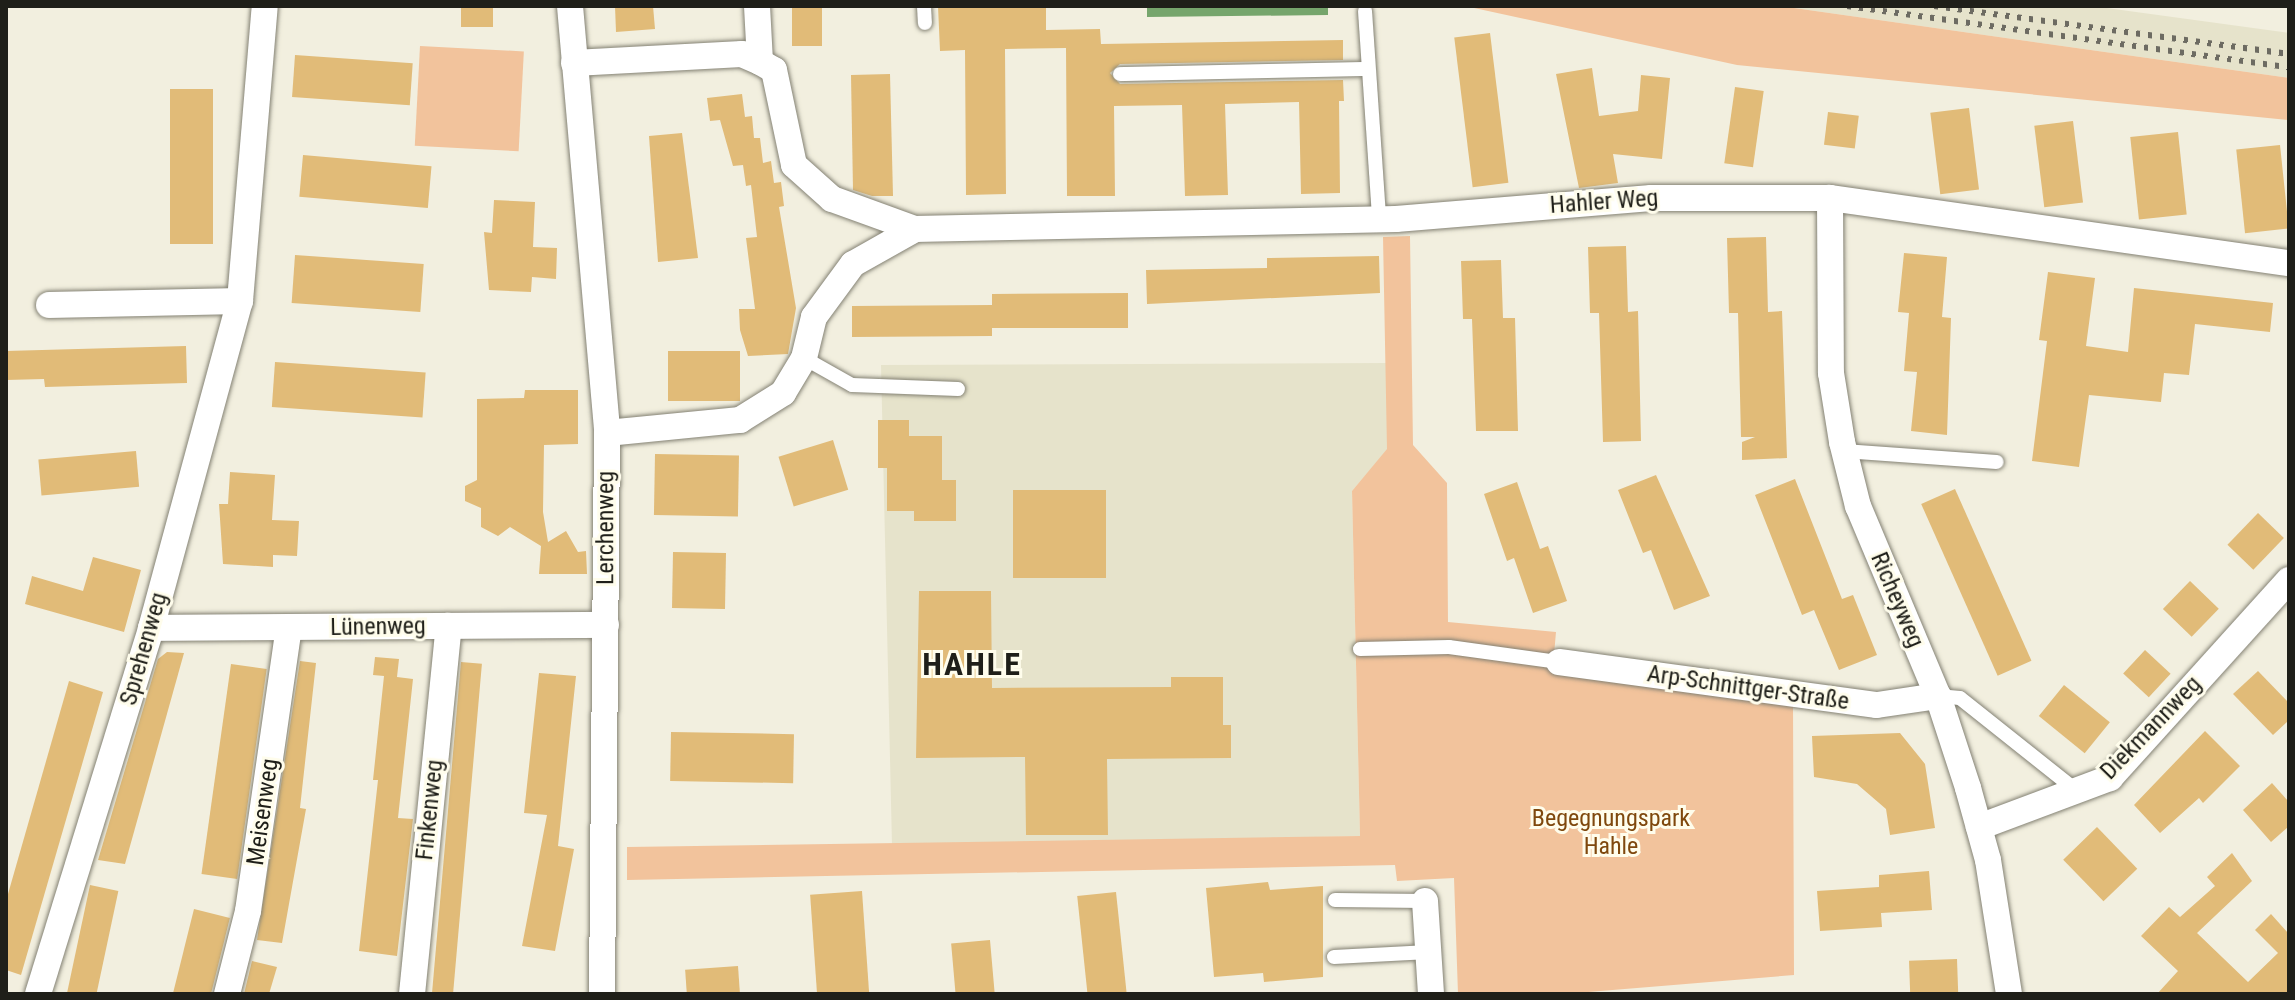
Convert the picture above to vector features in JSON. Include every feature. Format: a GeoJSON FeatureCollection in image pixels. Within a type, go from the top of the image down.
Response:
{"type":"FeatureCollection","features":[{"type":"Feature","properties":{"kind":"street","name":"Sprehenweg"},"geometry":{"type":"LineString","coordinates":[[38,994],[151,628],[240,301],[265,6]]}},
{"type":"Feature","properties":{"kind":"street","name":"Lerchenweg"},"geometry":{"type":"LineString","coordinates":[[570,6],[607,433],[602,994]]}},
{"type":"Feature","properties":{"kind":"street"},"geometry":{"type":"LineString","coordinates":[[574,63],[742,54],[760,62],[757,6]]}},
{"type":"Feature","properties":{"kind":"street","name":"Hahler Weg"},"geometry":{"type":"LineString","coordinates":[[760,62],[774,70],[794,165],[832,199],[915,229],[1379,219],[1651,198],[1830,198],[2289,263]]}},
{"type":"Feature","properties":{"kind":"street","name":"Richeyweg"},"geometry":{"type":"LineString","coordinates":[[1830,198],[1831,373],[1844,451],[1858,506],[1938,696],[1979,827],[2009,994]]}},
{"type":"Feature","properties":{"kind":"street","name":"Hahler Weg"},"geometry":{"type":"LineString","coordinates":[[607,433],[740,420],[783,393],[804,358],[814,317],[853,264],[915,229]]}},
{"type":"Feature","properties":{"kind":"street"},"geometry":{"type":"LineString","coordinates":[[49,305],[240,301]]}},
{"type":"Feature","properties":{"kind":"street","name":"Diekmannweg"},"geometry":{"type":"LineString","coordinates":[[1979,827],[2078,793],[2110,778],[2289,580]]}},
{"type":"Feature","properties":{"kind":"street","name":"Lünenweg"},"geometry":{"type":"LineString","coordinates":[[151,628],[606,625]]}},
{"type":"Feature","properties":{"kind":"street","name":"Finkenweg"},"geometry":{"type":"LineString","coordinates":[[412,994],[449,626]]}},
{"type":"Feature","properties":{"kind":"street","name":"Meisenweg"},"geometry":{"type":"LineString","coordinates":[[227,994],[248,911],[289,628]]}},
{"type":"Feature","properties":{"kind":"street","name":"Arp-Schnittger-Straße"},"geometry":{"type":"LineString","coordinates":[[1559,662],[1877,705],[1938,696]]}},
{"type":"Feature","properties":{"kind":"street"},"geometry":{"type":"LineString","coordinates":[[1425,901],[1431,994]]}},
{"type":"Feature","properties":{"kind":"lane"},"geometry":{"type":"LineString","coordinates":[[924,6],[925,23]]}},
{"type":"Feature","properties":{"kind":"lane"},"geometry":{"type":"LineString","coordinates":[[1365,11],[1379,219]]}},
{"type":"Feature","properties":{"kind":"lane"},"geometry":{"type":"LineString","coordinates":[[1120,74],[1368,69]]}},
{"type":"Feature","properties":{"kind":"lane"},"geometry":{"type":"LineString","coordinates":[[804,358],[852,385],[958,389]]}},
{"type":"Feature","properties":{"kind":"lane"},"geometry":{"type":"LineString","coordinates":[[1844,451],[1997,462]]}},
{"type":"Feature","properties":{"kind":"lane"},"geometry":{"type":"LineString","coordinates":[[1360,649],[1449,647],[1559,662]]}},
{"type":"Feature","properties":{"kind":"lane"},"geometry":{"type":"LineString","coordinates":[[1938,696],[1960,698],[2078,793]]}},
{"type":"Feature","properties":{"kind":"lane"},"geometry":{"type":"LineString","coordinates":[[1335,900],[1425,901]]}},
{"type":"Feature","properties":{"kind":"lane"},"geometry":{"type":"LineString","coordinates":[[1334,957],[1429,952]]}},
{"type":"Feature","properties":{"kind":"shaded area"},"geometry":{"type":"Polygon","coordinates":[[[1147,6],[1328,6],[1328,15],[1147,17],[1147,6]]]}},
{"type":"Feature","properties":{"kind":"shaded area"},"geometry":{"type":"Polygon","coordinates":[[[1780,6],[2092,6],[2289,33],[2289,78],[1780,6]]]}},
{"type":"Feature","properties":{"kind":"shaded area"},"geometry":{"type":"Polygon","coordinates":[[[1388,363],[1387,450],[1352,491],[1360,836],[892,846],[881,365],[1388,363]]]}},
{"type":"Feature","properties":{"kind":"green space"},"geometry":{"type":"Polygon","coordinates":[[[1465,6],[1780,6],[2289,78],[2289,120],[1737,65],[1465,6]]]}},
{"type":"Feature","properties":{"kind":"green space"},"geometry":{"type":"Polygon","coordinates":[[[420,46],[524,51],[519,151],[415,146],[420,46]]]}},
{"type":"Feature","properties":{"kind":"green space","name":"Begegnungspark Hahle"},"geometry":{"type":"Polygon","coordinates":[[[1410,236],[1413,445],[1447,483],[1448,622],[1556,632],[1553,666],[1793,702],[1794,975],[1564,994],[1458,994],[1454,878],[1397,881],[1395,865],[627,880],[627,847],[1360,836],[1352,491],[1387,449],[1383,237],[1410,236]]]}},
{"type":"Feature","properties":{"kind":"building"},"geometry":{"type":"Polygon","coordinates":[[[461,6],[493,6],[493,27],[461,27],[461,6]]]}},
{"type":"Feature","properties":{"kind":"building"},"geometry":{"type":"Polygon","coordinates":[[[615,6],[653,6],[655,29],[616,32],[615,6]]]}},
{"type":"Feature","properties":{"kind":"building"},"geometry":{"type":"Polygon","coordinates":[[[792,6],[822,6],[822,46],[792,46],[792,6]]]}},
{"type":"Feature","properties":{"kind":"building"},"geometry":{"type":"Polygon","coordinates":[[[938,6],[1046,6],[1046,30],[1100,29],[1101,44],[1343,40],[1343,60],[1120,64],[1110,73],[1120,84],[1343,80],[1344,101],[1339,101],[1340,193],[1301,194],[1299,102],[1225,104],[1228,195],[1185,196],[1182,105],[1114,106],[1115,196],[1067,196],[1066,48],[1005,49],[1006,194],[966,195],[965,50],[940,51],[938,6]]]}},
{"type":"Feature","properties":{"kind":"building"},"geometry":{"type":"Polygon","coordinates":[[[1490,33],[1508,183],[1473,187],[1454,37],[1490,33]]]}},
{"type":"Feature","properties":{"kind":"building"},"geometry":{"type":"Polygon","coordinates":[[[295,55],[413,63],[410,105],[292,97],[295,55]]]}},
{"type":"Feature","properties":{"kind":"building"},"geometry":{"type":"Polygon","coordinates":[[[1592,68],[1599,116],[1638,111],[1641,75],[1670,78],[1662,159],[1613,154],[1618,183],[1579,188],[1556,74],[1592,68]]]}},
{"type":"Feature","properties":{"kind":"building"},"geometry":{"type":"Polygon","coordinates":[[[890,74],[893,196],[872,196],[853,190],[851,75],[890,74]]]}},
{"type":"Feature","properties":{"kind":"building"},"geometry":{"type":"Polygon","coordinates":[[[1735,87],[1764,91],[1753,167],[1724,163],[1735,87]]]}},
{"type":"Feature","properties":{"kind":"building"},"geometry":{"type":"Polygon","coordinates":[[[170,89],[213,89],[213,244],[170,244],[170,89]]]}},
{"type":"Feature","properties":{"kind":"building"},"geometry":{"type":"Polygon","coordinates":[[[742,94],[745,117],[752,116],[754,138],[760,138],[763,163],[771,161],[774,183],[781,182],[784,206],[779,207],[796,308],[788,354],[748,356],[740,330],[739,309],[755,309],[746,238],[757,237],[751,185],[746,186],[743,165],[733,166],[720,120],[710,121],[707,98],[742,94]]]}},
{"type":"Feature","properties":{"kind":"building"},"geometry":{"type":"Polygon","coordinates":[[[1969,108],[1979,189],[1940,194],[1930,113],[1969,108]]]}},
{"type":"Feature","properties":{"kind":"building"},"geometry":{"type":"Polygon","coordinates":[[[1828,112],[1859,116],[1855,149],[1824,145],[1828,112]]]}},
{"type":"Feature","properties":{"kind":"building"},"geometry":{"type":"Polygon","coordinates":[[[2073,121],[2083,202],[2044,207],[2034,126],[2073,121]]]}},
{"type":"Feature","properties":{"kind":"building"},"geometry":{"type":"Polygon","coordinates":[[[2178,132],[2187,215],[2139,220],[2130,137],[2178,132]]]}},
{"type":"Feature","properties":{"kind":"building"},"geometry":{"type":"Polygon","coordinates":[[[682,133],[698,258],[658,262],[649,136],[682,133]]]}},
{"type":"Feature","properties":{"kind":"building"},"geometry":{"type":"Polygon","coordinates":[[[2280,145],[2289,229],[2245,233],[2236,150],[2280,145]]]}},
{"type":"Feature","properties":{"kind":"building"},"geometry":{"type":"Polygon","coordinates":[[[303,155],[432,166],[428,208],[299,197],[303,155]]]}},
{"type":"Feature","properties":{"kind":"building"},"geometry":{"type":"Polygon","coordinates":[[[494,200],[535,202],[533,247],[557,248],[556,279],[532,277],[531,292],[489,290],[484,232],[492,233],[494,200]]]}},
{"type":"Feature","properties":{"kind":"building"},"geometry":{"type":"Polygon","coordinates":[[[1766,237],[1768,312],[1782,311],[1787,458],[1742,460],[1742,442],[1755,437],[1741,437],[1738,313],[1729,313],[1727,238],[1766,237]]]}},
{"type":"Feature","properties":{"kind":"building"},"geometry":{"type":"Polygon","coordinates":[[[1626,246],[1628,312],[1638,311],[1641,441],[1603,442],[1599,313],[1590,313],[1588,247],[1626,246]]]}},
{"type":"Feature","properties":{"kind":"building"},"geometry":{"type":"Polygon","coordinates":[[[1904,253],[1947,257],[1942,317],[1951,318],[1947,435],[1911,431],[1917,372],[1904,371],[1909,313],[1898,312],[1904,253]]]}},
{"type":"Feature","properties":{"kind":"building"},"geometry":{"type":"Polygon","coordinates":[[[295,255],[424,264],[420,312],[292,303],[295,255]]]}},
{"type":"Feature","properties":{"kind":"building"},"geometry":{"type":"Polygon","coordinates":[[[1379,256],[1380,293],[1147,304],[1146,270],[1267,268],[1267,258],[1379,256]]]}},
{"type":"Feature","properties":{"kind":"building"},"geometry":{"type":"Polygon","coordinates":[[[1501,260],[1503,318],[1515,318],[1518,431],[1476,431],[1472,319],[1463,319],[1461,261],[1501,260]]]}},
{"type":"Feature","properties":{"kind":"building"},"geometry":{"type":"Polygon","coordinates":[[[2048,272],[2095,278],[2086,346],[2128,352],[2134,288],[2273,303],[2270,332],[2195,324],[2189,375],[2164,373],[2161,402],[2089,395],[2079,467],[2032,461],[2047,341],[2039,340],[2048,272]]]}},
{"type":"Feature","properties":{"kind":"building"},"geometry":{"type":"Polygon","coordinates":[[[1128,293],[1128,328],[992,328],[992,336],[852,337],[852,306],[992,305],[992,294],[1128,293]]]}},
{"type":"Feature","properties":{"kind":"building"},"geometry":{"type":"Polygon","coordinates":[[[186,346],[187,383],[45,387],[44,379],[6,380],[6,351],[186,346]]]}},
{"type":"Feature","properties":{"kind":"building"},"geometry":{"type":"Polygon","coordinates":[[[668,351],[740,351],[740,401],[668,401],[668,351]]]}},
{"type":"Feature","properties":{"kind":"building"},"geometry":{"type":"Polygon","coordinates":[[[275,362],[426,373],[422,417],[272,407],[275,362]]]}},
{"type":"Feature","properties":{"kind":"building"},"geometry":{"type":"Polygon","coordinates":[[[525,390],[578,390],[578,444],[544,445],[543,512],[548,542],[566,531],[578,552],[586,551],[587,574],[539,574],[541,546],[510,527],[498,536],[481,527],[481,508],[465,501],[465,486],[477,480],[477,399],[524,398],[525,390]]]}},
{"type":"Feature","properties":{"kind":"building"},"geometry":{"type":"Polygon","coordinates":[[[878,420],[909,420],[909,436],[942,436],[942,480],[956,480],[956,521],[914,521],[914,511],[887,511],[887,468],[878,468],[878,420]]]}},
{"type":"Feature","properties":{"kind":"building"},"geometry":{"type":"Polygon","coordinates":[[[833,440],[848,490],[794,506],[778,457],[833,440]]]}},
{"type":"Feature","properties":{"kind":"building"},"geometry":{"type":"Polygon","coordinates":[[[136,451],[139,487],[42,495],[38,460],[136,451]]]}},
{"type":"Feature","properties":{"kind":"building"},"geometry":{"type":"Polygon","coordinates":[[[655,454],[739,455],[738,516],[654,515],[655,454]]]}},
{"type":"Feature","properties":{"kind":"building"},"geometry":{"type":"Polygon","coordinates":[[[230,472],[275,475],[272,520],[299,521],[297,556],[273,555],[273,567],[223,564],[219,504],[228,504],[230,472]]]}},
{"type":"Feature","properties":{"kind":"building"},"geometry":{"type":"Polygon","coordinates":[[[1656,475],[1710,596],[1674,610],[1651,550],[1643,553],[1618,490],[1656,475]]]}},
{"type":"Feature","properties":{"kind":"building"},"geometry":{"type":"Polygon","coordinates":[[[1795,479],[1842,599],[1853,595],[1877,655],[1839,670],[1814,610],[1802,615],[1755,495],[1795,479]]]}},
{"type":"Feature","properties":{"kind":"building"},"geometry":{"type":"Polygon","coordinates":[[[1517,482],[1540,549],[1548,546],[1567,601],[1533,613],[1514,558],[1507,561],[1484,494],[1517,482]]]}},
{"type":"Feature","properties":{"kind":"building"},"geometry":{"type":"Polygon","coordinates":[[[1955,489],[2031,661],[1998,676],[1921,504],[1955,489]]]}},
{"type":"Feature","properties":{"kind":"building"},"geometry":{"type":"Polygon","coordinates":[[[1013,490],[1106,490],[1106,578],[1013,578],[1013,490]]]}},
{"type":"Feature","properties":{"kind":"building"},"geometry":{"type":"Polygon","coordinates":[[[2258,513],[2284,538],[2253,570],[2227,545],[2258,513]]]}},
{"type":"Feature","properties":{"kind":"building"},"geometry":{"type":"Polygon","coordinates":[[[673,552],[726,553],[725,609],[672,608],[673,552]]]}},
{"type":"Feature","properties":{"kind":"building"},"geometry":{"type":"Polygon","coordinates":[[[93,557],[141,570],[124,632],[25,604],[32,576],[83,591],[93,557]]]}},
{"type":"Feature","properties":{"kind":"building"},"geometry":{"type":"Polygon","coordinates":[[[2190,581],[2219,609],[2192,637],[2163,609],[2190,581]]]}},
{"type":"Feature","properties":{"kind":"building"},"geometry":{"type":"Polygon","coordinates":[[[919,591],[991,591],[992,688],[1171,687],[1171,677],[1223,677],[1223,725],[1231,725],[1231,758],[1107,759],[1108,835],[1026,835],[1025,757],[916,758],[919,591]]]}},
{"type":"Feature","properties":{"kind":"building"},"geometry":{"type":"Polygon","coordinates":[[[2145,650],[2171,674],[2149,697],[2123,673],[2145,650]]]}},
{"type":"Feature","properties":{"kind":"building"},"geometry":{"type":"Polygon","coordinates":[[[167,652],[184,653],[125,864],[98,860],[158,659],[167,652]]]}},
{"type":"Feature","properties":{"kind":"building"},"geometry":{"type":"Polygon","coordinates":[[[375,657],[399,659],[397,677],[413,679],[398,818],[413,819],[397,956],[359,951],[378,780],[373,780],[384,676],[373,675],[375,657]]]}},
{"type":"Feature","properties":{"kind":"building"},"geometry":{"type":"Polygon","coordinates":[[[300,661],[316,663],[300,808],[306,809],[282,943],[257,940],[300,661]]]}},
{"type":"Feature","properties":{"kind":"building"},"geometry":{"type":"Polygon","coordinates":[[[461,662],[482,664],[453,994],[432,994],[461,662]]]}},
{"type":"Feature","properties":{"kind":"building"},"geometry":{"type":"Polygon","coordinates":[[[231,664],[267,669],[237,879],[201,874],[231,664]]]}},
{"type":"Feature","properties":{"kind":"building"},"geometry":{"type":"Polygon","coordinates":[[[2258,671],[2289,703],[2289,720],[2273,735],[2233,694],[2258,671]]]}},
{"type":"Feature","properties":{"kind":"building"},"geometry":{"type":"Polygon","coordinates":[[[539,673],[576,676],[558,846],[574,849],[555,951],[522,946],[547,815],[524,813],[539,673]]]}},
{"type":"Feature","properties":{"kind":"building"},"geometry":{"type":"Polygon","coordinates":[[[69,681],[103,692],[21,975],[6,970],[6,901],[69,681]]]}},
{"type":"Feature","properties":{"kind":"building"},"geometry":{"type":"Polygon","coordinates":[[[2064,685],[2110,722],[2085,753],[2039,716],[2064,685]]]}},
{"type":"Feature","properties":{"kind":"building"},"geometry":{"type":"Polygon","coordinates":[[[2205,731],[2240,766],[2203,803],[2199,798],[2160,833],[2134,805],[2205,731]]]}},
{"type":"Feature","properties":{"kind":"building"},"geometry":{"type":"Polygon","coordinates":[[[671,732],[794,734],[793,783],[670,781],[671,732]]]}},
{"type":"Feature","properties":{"kind":"building"},"geometry":{"type":"Polygon","coordinates":[[[1900,733],[1925,764],[1935,828],[1890,835],[1886,809],[1857,784],[1814,777],[1812,736],[1900,733]]]}},
{"type":"Feature","properties":{"kind":"building"},"geometry":{"type":"Polygon","coordinates":[[[2272,783],[2289,802],[2289,826],[2271,842],[2243,810],[2272,783]]]}},
{"type":"Feature","properties":{"kind":"building"},"geometry":{"type":"Polygon","coordinates":[[[2097,827],[2137,869],[2103,901],[2063,860],[2097,827]]]}},
{"type":"Feature","properties":{"kind":"building"},"geometry":{"type":"Polygon","coordinates":[[[2232,853],[2252,881],[2197,933],[2248,982],[2278,953],[2255,930],[2271,914],[2289,934],[2289,994],[2157,994],[2178,971],[2141,936],[2169,907],[2180,917],[2215,886],[2207,877],[2232,853]]]}},
{"type":"Feature","properties":{"kind":"building"},"geometry":{"type":"Polygon","coordinates":[[[1929,871],[1932,910],[1881,913],[1882,927],[1820,931],[1817,891],[1879,887],[1879,875],[1929,871]]]}},
{"type":"Feature","properties":{"kind":"building"},"geometry":{"type":"Polygon","coordinates":[[[1268,882],[1270,890],[1323,886],[1323,977],[1264,982],[1263,973],[1214,977],[1206,888],[1268,882]]]}},
{"type":"Feature","properties":{"kind":"building"},"geometry":{"type":"Polygon","coordinates":[[[90,885],[118,891],[96,994],[67,994],[90,885]]]}},
{"type":"Feature","properties":{"kind":"building"},"geometry":{"type":"Polygon","coordinates":[[[862,891],[869,994],[817,994],[810,895],[862,891]]]}},
{"type":"Feature","properties":{"kind":"building"},"geometry":{"type":"Polygon","coordinates":[[[1116,892],[1127,994],[1088,994],[1077,896],[1116,892]]]}},
{"type":"Feature","properties":{"kind":"building"},"geometry":{"type":"Polygon","coordinates":[[[194,909],[230,918],[211,994],[173,993],[194,909]]]}},
{"type":"Feature","properties":{"kind":"building"},"geometry":{"type":"Polygon","coordinates":[[[990,940],[995,994],[956,994],[951,943],[990,940]]]}},
{"type":"Feature","properties":{"kind":"building"},"geometry":{"type":"Polygon","coordinates":[[[1957,959],[1958,994],[1910,994],[1909,961],[1957,959]]]}},
{"type":"Feature","properties":{"kind":"building"},"geometry":{"type":"Polygon","coordinates":[[[252,961],[277,967],[269,994],[244,994],[252,961]]]}},
{"type":"Feature","properties":{"kind":"building"},"geometry":{"type":"Polygon","coordinates":[[[738,966],[740,994],[687,994],[685,970],[738,966]]]}},
{"type":"Feature","properties":{"kind":"railway"},"geometry":{"type":"LineString","coordinates":[[1847,6],[2289,67]]}},
{"type":"Feature","properties":{"kind":"railway"},"geometry":{"type":"LineString","coordinates":[[1934,6],[2289,54]]}},
{"type":"Feature","properties":{"kind":"district","name":"HAHLE"},"geometry":{"type":"Point","coordinates":[972,664]}}]}
